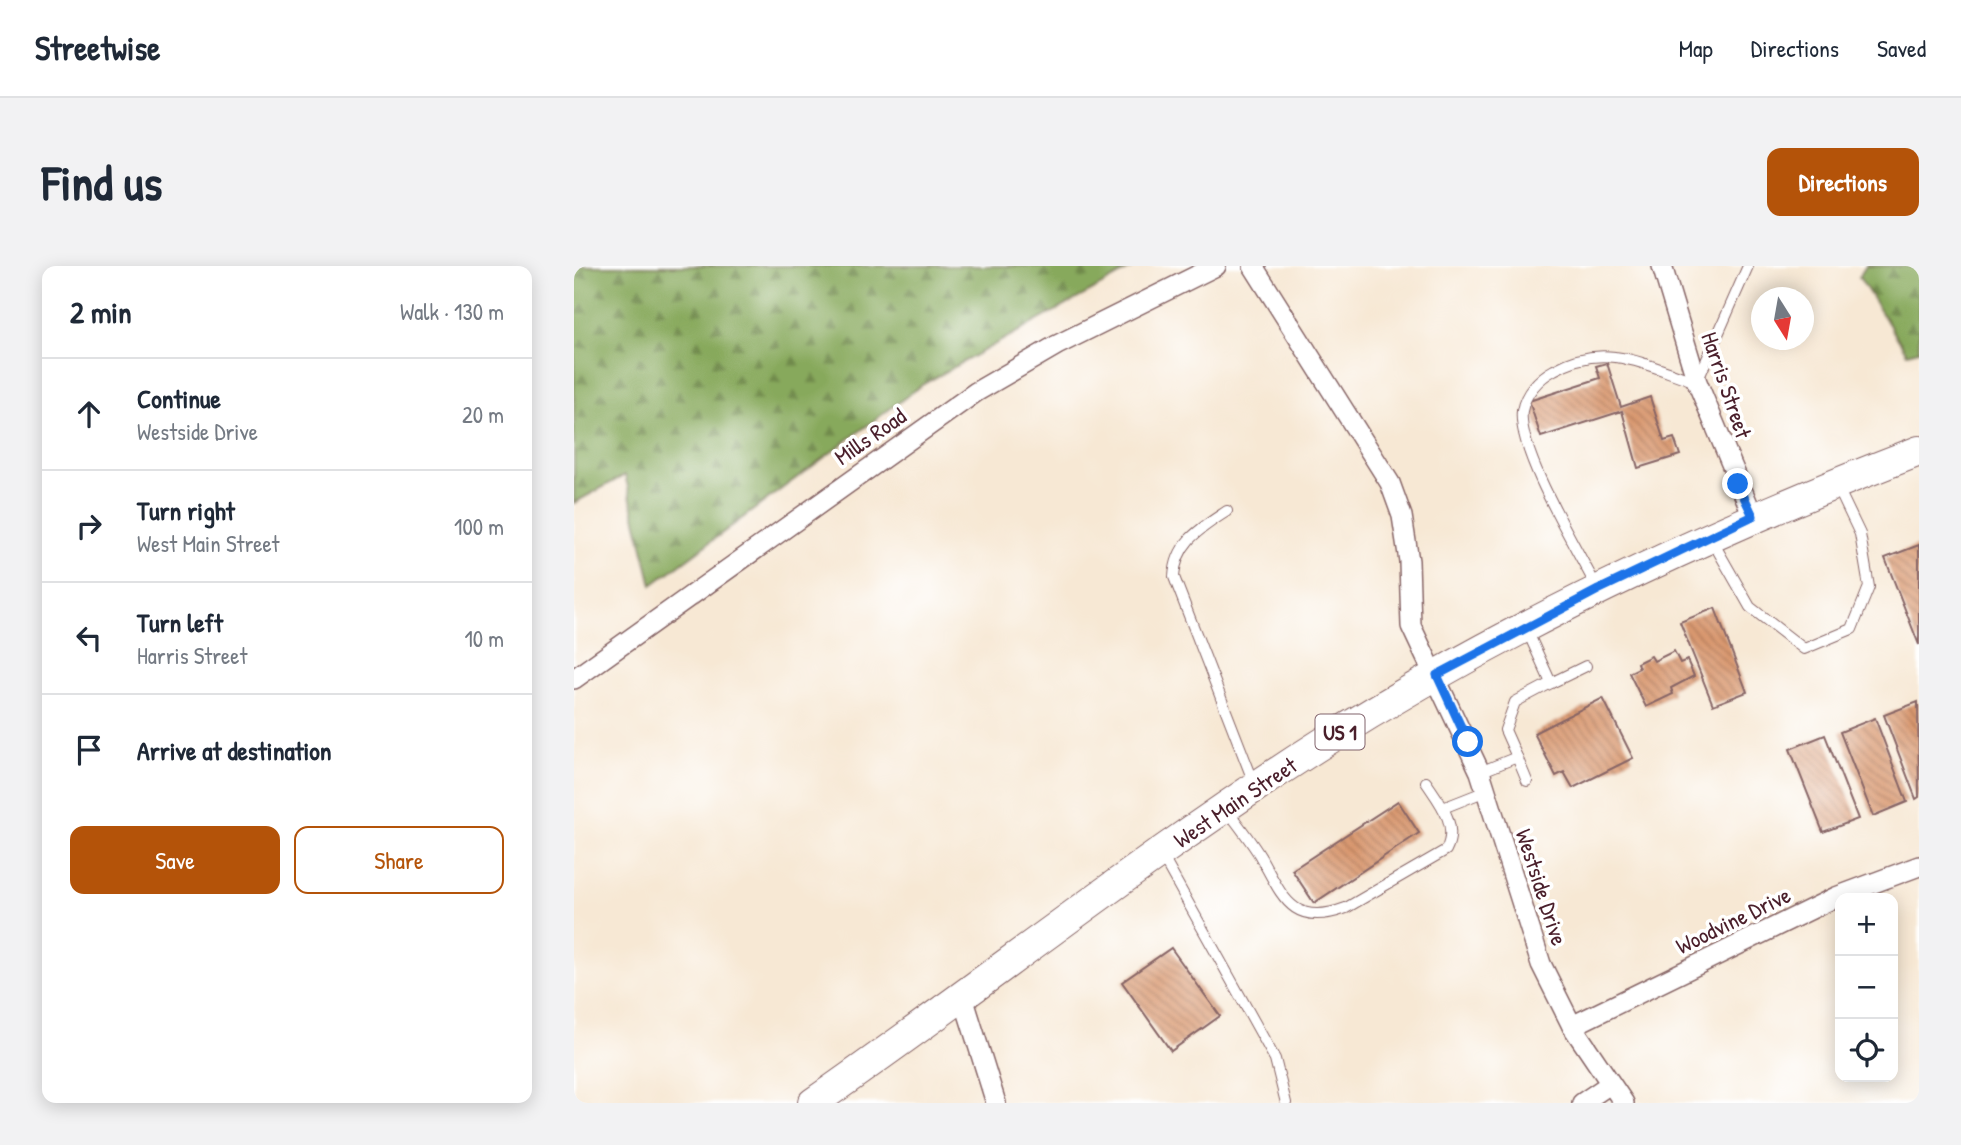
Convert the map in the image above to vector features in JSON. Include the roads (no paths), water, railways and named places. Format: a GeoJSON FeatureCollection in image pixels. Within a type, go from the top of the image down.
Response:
{"type":"FeatureCollection","features":[{"type":"Feature","properties":{"kind":"main road","name":"West Main Street"},"geometry":{"type":"LineString","coordinates":[[813,1103],[1256,787],[1437,675],[1525,627],[1709,535],[1919,451]]}},
{"type":"Feature","properties":{"kind":"street","name":"Mills Road"},"geometry":{"type":"LineString","coordinates":[[574,679],[976,392],[1057,345],[1216,266]]}},
{"type":"Feature","properties":{"kind":"street","name":"Westside Drive"},"geometry":{"type":"LineString","coordinates":[[1253,266],[1390,483],[1402,516],[1409,561],[1411,626],[1437,675],[1483,781],[1541,964],[1572,1026],[1624,1103]]}},
{"type":"Feature","properties":{"kind":"street","name":"Harris Street"},"geometry":{"type":"LineString","coordinates":[[1662,266],[1697,382],[1753,516]]}},
{"type":"Feature","properties":{"kind":"street","name":"Woodvine Drive"},"geometry":{"type":"LineString","coordinates":[[1572,1026],[1836,897],[1919,866]]}},
{"type":"Feature","properties":{"kind":"street"},"geometry":{"type":"LineString","coordinates":[[962,997],[996,1103]]}},
{"type":"Feature","properties":{"kind":"street"},"geometry":{"type":"LineString","coordinates":[[1582,1103],[1611,1084]]}},
{"type":"Feature","properties":{"kind":"lane"},"geometry":{"type":"LineString","coordinates":[[1598,590],[1538,474],[1522,412],[1530,390],[1548,373],[1569,361],[1587,356],[1616,357],[1697,382],[1748,266]]}},
{"type":"Feature","properties":{"kind":"lane"},"geometry":{"type":"LineString","coordinates":[[1709,535],[1750,607],[1804,649],[1852,629],[1869,587],[1860,534],[1836,483]]}},
{"type":"Feature","properties":{"kind":"lane"},"geometry":{"type":"LineString","coordinates":[[1227,511],[1188,538],[1175,560],[1174,577],[1256,787]]}},
{"type":"Feature","properties":{"kind":"lane"},"geometry":{"type":"LineString","coordinates":[[1525,627],[1551,683]]}},
{"type":"Feature","properties":{"kind":"lane"},"geometry":{"type":"LineString","coordinates":[[1527,781],[1505,730],[1515,702],[1586,666]]}},
{"type":"Feature","properties":{"kind":"lane"},"geometry":{"type":"LineString","coordinates":[[1443,808],[1517,757]]}},
{"type":"Feature","properties":{"kind":"lane"},"geometry":{"type":"LineString","coordinates":[[1226,808],[1258,853],[1286,900],[1298,912],[1313,915],[1346,908],[1447,850],[1452,839],[1452,828],[1426,782]]}},
{"type":"Feature","properties":{"kind":"lane"},"geometry":{"type":"LineString","coordinates":[[1160,854],[1275,1059],[1286,1103]]}}]}
